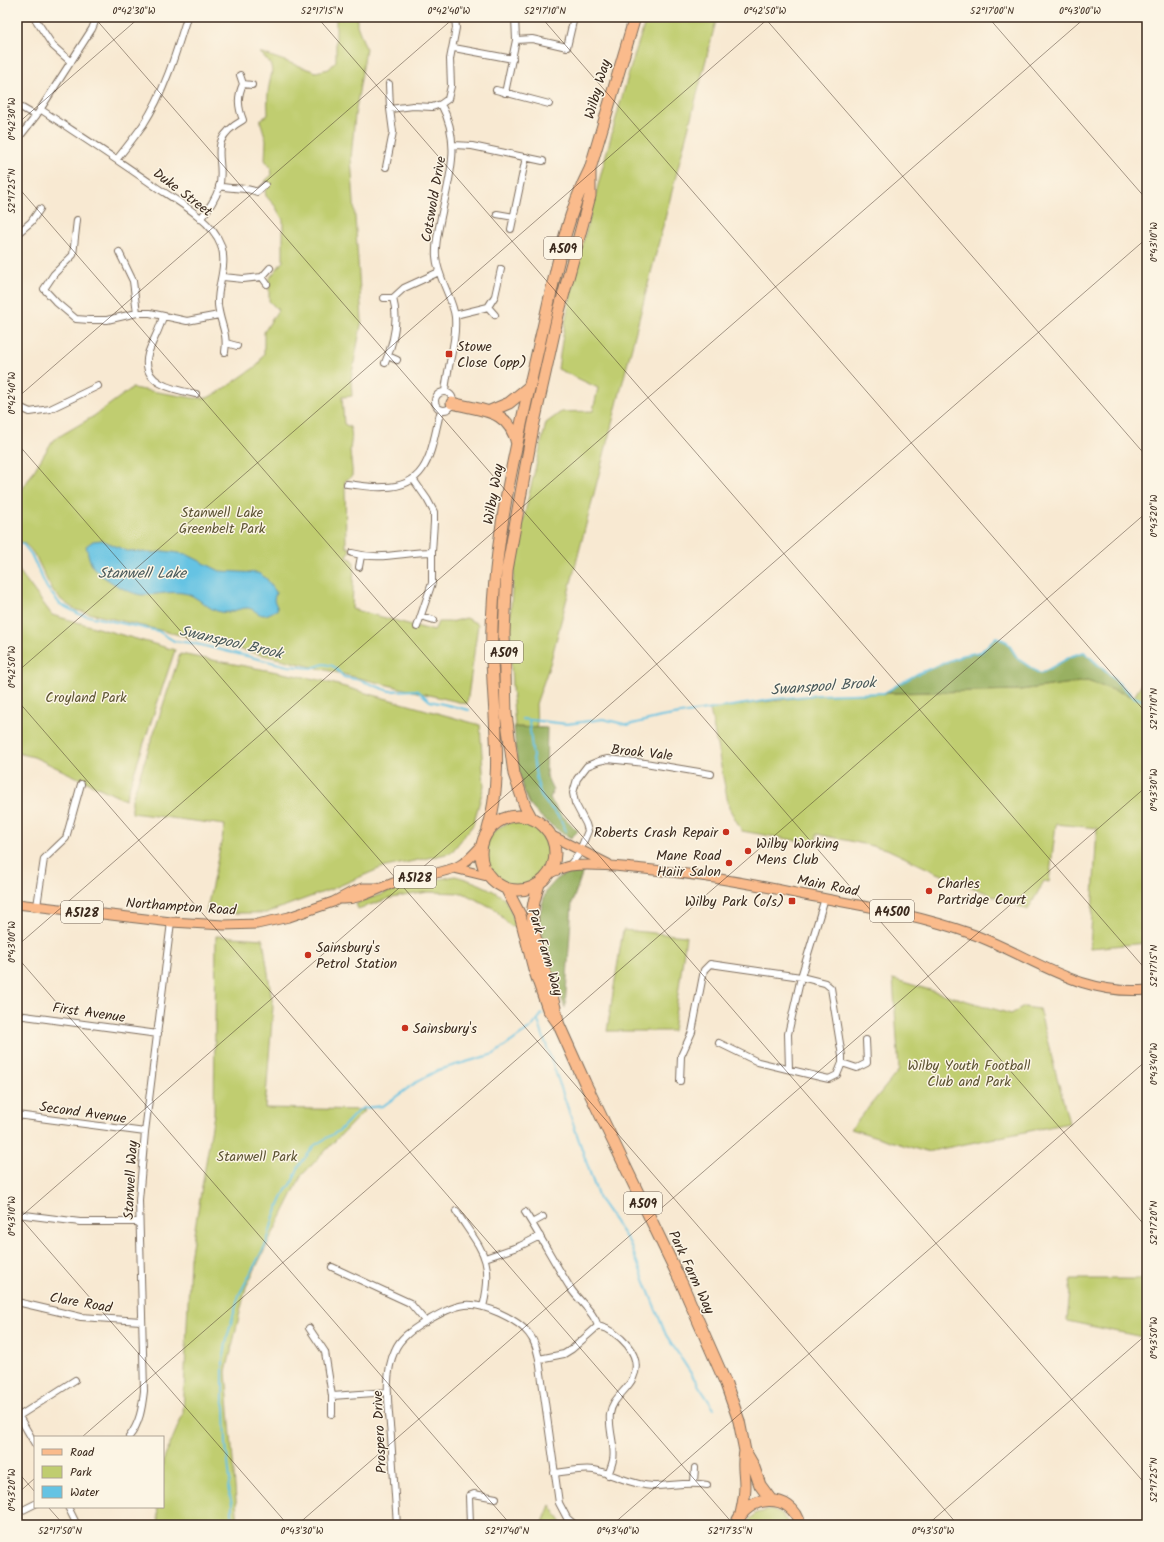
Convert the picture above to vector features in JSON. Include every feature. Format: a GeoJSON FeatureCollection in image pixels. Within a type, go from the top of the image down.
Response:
{"type":"FeatureCollection","features":[{"type":"Feature","properties":{"kind":"highway","name":"Wilby Way"},"geometry":{"type":"LineString","coordinates":[[487,833],[492,816],[496,775],[492,630],[493,599],[498,551],[517,444],[578,192],[590,169],[635,17]]}},
{"type":"Feature","properties":{"kind":"highway","name":"Wilby Way"},"geometry":{"type":"LineString","coordinates":[[532,819],[525,806],[514,774],[506,714],[504,633],[507,578],[515,520],[535,420],[558,315],[590,196],[590,169]]}},
{"type":"Feature","properties":{"kind":"highway"},"geometry":{"type":"LineString","coordinates":[[490,411],[509,403],[530,386]]}},
{"type":"Feature","properties":{"kind":"highway"},"geometry":{"type":"LineString","coordinates":[[452,403],[490,411],[509,424],[514,433],[517,444]]}},
{"type":"Feature","properties":{"kind":"highway"},"geometry":{"type":"LineString","coordinates":[[511,817],[525,817],[532,819],[550,835],[555,854],[549,873],[539,884],[527,889],[506,888],[491,878],[484,866],[482,845],[487,833],[498,823],[511,817]]}},
{"type":"Feature","properties":{"kind":"highway","name":"Park Farm Way"},"geometry":{"type":"LineString","coordinates":[[539,884],[532,909],[533,924],[556,1007],[558,1023]]}},
{"type":"Feature","properties":{"kind":"highway","name":"Park Farm Way"},"geometry":{"type":"LineString","coordinates":[[506,888],[520,915],[534,969],[548,1009],[558,1023],[716,1361],[739,1421],[745,1451],[753,1465],[760,1485],[772,1500]]}},
{"type":"Feature","properties":{"kind":"highway","name":"Park Farm Way"},"geometry":{"type":"LineString","coordinates":[[738,1520],[744,1498],[742,1466],[745,1451]]}},
{"type":"Feature","properties":{"kind":"highway"},"geometry":{"type":"LineString","coordinates":[[738,1520],[754,1503],[772,1500],[788,1507],[795,1514],[800,1525]]}},
{"type":"Feature","properties":{"kind":"main road","name":"Main Road"},"geometry":{"type":"LineString","coordinates":[[550,835],[611,866]]}},
{"type":"Feature","properties":{"kind":"main road","name":"Northampton Road"},"geometry":{"type":"LineString","coordinates":[[17,904],[172,922],[224,925],[257,924],[289,917],[341,899],[350,893],[363,888],[376,888],[401,880],[454,868],[472,857],[482,845]]}},
{"type":"Feature","properties":{"kind":"main road","name":"Main Road"},"geometry":{"type":"LineString","coordinates":[[549,873],[569,866],[611,866],[705,876],[901,913],[962,931],[1000,945],[1071,979],[1090,986],[1119,991],[1147,990]]}},
{"type":"Feature","properties":{"kind":"main road","name":"Northampton Road"},"geometry":{"type":"LineString","coordinates":[[454,868],[491,878]]}},
{"type":"Feature","properties":{"kind":"street"},"geometry":{"type":"LineString","coordinates":[[34,17],[53,46],[71,62]]}},
{"type":"Feature","properties":{"kind":"street"},"geometry":{"type":"LineString","coordinates":[[17,140],[36,116],[71,62],[97,17]]}},
{"type":"Feature","properties":{"kind":"street"},"geometry":{"type":"LineString","coordinates":[[117,159],[143,124],[162,88],[179,44],[187,17]]}},
{"type":"Feature","properties":{"kind":"street"},"geometry":{"type":"LineString","coordinates":[[390,109],[413,106],[432,107],[441,104],[448,99],[452,86],[450,58],[454,48],[456,28],[455,17]]}},
{"type":"Feature","properties":{"kind":"street"},"geometry":{"type":"LineString","coordinates":[[505,93],[516,40],[515,17]]}},
{"type":"Feature","properties":{"kind":"street"},"geometry":{"type":"LineString","coordinates":[[516,40],[532,40],[567,47],[574,17]]}},
{"type":"Feature","properties":{"kind":"street"},"geometry":{"type":"LineString","coordinates":[[454,48],[513,59]]}},
{"type":"Feature","properties":{"kind":"street"},"geometry":{"type":"LineString","coordinates":[[240,75],[243,84],[238,94],[238,103],[243,120]]}},
{"type":"Feature","properties":{"kind":"street"},"geometry":{"type":"LineString","coordinates":[[243,84],[252,85]]}},
{"type":"Feature","properties":{"kind":"street"},"geometry":{"type":"LineString","coordinates":[[386,167],[394,132],[390,109],[389,84]]}},
{"type":"Feature","properties":{"kind":"street"},"geometry":{"type":"LineString","coordinates":[[496,90],[549,104]]}},
{"type":"Feature","properties":{"kind":"street","name":"Cotswold Drive"},"geometry":{"type":"LineString","coordinates":[[441,104],[452,131],[454,145],[451,173],[437,238],[436,256],[439,272],[455,315],[452,352],[445,392]]}},
{"type":"Feature","properties":{"kind":"street"},"geometry":{"type":"LineString","coordinates":[[17,105],[36,116]]}},
{"type":"Feature","properties":{"kind":"street","name":"Duke Street"},"geometry":{"type":"LineString","coordinates":[[40,109],[117,159],[193,212],[211,230],[221,245],[224,262],[223,277],[219,293],[219,315],[227,339],[225,352]]}},
{"type":"Feature","properties":{"kind":"street"},"geometry":{"type":"LineString","coordinates":[[200,220],[215,198],[219,186],[220,144],[234,125],[250,118]]}},
{"type":"Feature","properties":{"kind":"street"},"geometry":{"type":"LineString","coordinates":[[454,145],[472,146],[543,160]]}},
{"type":"Feature","properties":{"kind":"street"},"geometry":{"type":"LineString","coordinates":[[511,229],[526,157]]}},
{"type":"Feature","properties":{"kind":"street"},"geometry":{"type":"LineString","coordinates":[[257,192],[265,185]]}},
{"type":"Feature","properties":{"kind":"street"},"geometry":{"type":"LineString","coordinates":[[219,186],[230,189],[241,188],[257,192],[262,198]]}},
{"type":"Feature","properties":{"kind":"street"},"geometry":{"type":"LineString","coordinates":[[17,234],[31,222],[40,209]]}},
{"type":"Feature","properties":{"kind":"street"},"geometry":{"type":"LineString","coordinates":[[497,214],[514,216]]}},
{"type":"Feature","properties":{"kind":"street"},"geometry":{"type":"LineString","coordinates":[[77,220],[73,255],[54,274],[44,289],[56,303],[76,318],[107,320],[137,313],[150,313],[187,321],[219,315]]}},
{"type":"Feature","properties":{"kind":"street"},"geometry":{"type":"LineString","coordinates":[[119,252],[133,281],[137,313]]}},
{"type":"Feature","properties":{"kind":"street"},"geometry":{"type":"LineString","coordinates":[[223,277],[243,279],[262,277],[270,268]]}},
{"type":"Feature","properties":{"kind":"street"},"geometry":{"type":"LineString","coordinates":[[455,315],[488,308],[495,296],[501,268]]}},
{"type":"Feature","properties":{"kind":"street"},"geometry":{"type":"LineString","coordinates":[[384,298],[393,298],[404,288],[439,272]]}},
{"type":"Feature","properties":{"kind":"street"},"geometry":{"type":"LineString","coordinates":[[262,277],[267,284]]}},
{"type":"Feature","properties":{"kind":"street"},"geometry":{"type":"LineString","coordinates":[[385,363],[392,348],[395,328],[396,309],[393,298]]}},
{"type":"Feature","properties":{"kind":"street"},"geometry":{"type":"LineString","coordinates":[[488,308],[495,316]]}},
{"type":"Feature","properties":{"kind":"street"},"geometry":{"type":"LineString","coordinates":[[163,316],[158,335],[148,355],[148,366],[152,377],[168,388],[196,394]]}},
{"type":"Feature","properties":{"kind":"street"},"geometry":{"type":"LineString","coordinates":[[226,343],[237,346]]}},
{"type":"Feature","properties":{"kind":"street"},"geometry":{"type":"LineString","coordinates":[[388,356],[397,360]]}},
{"type":"Feature","properties":{"kind":"street"},"geometry":{"type":"LineString","coordinates":[[17,406],[30,412],[50,409],[98,386]]}},
{"type":"Feature","properties":{"kind":"street"},"geometry":{"type":"LineString","coordinates":[[445,392],[450,395],[452,403],[449,408],[441,410],[436,406],[435,399],[438,394],[445,392]]}},
{"type":"Feature","properties":{"kind":"street"},"geometry":{"type":"LineString","coordinates":[[347,484],[384,488],[396,486],[413,479],[424,468],[434,441],[441,410]]}},
{"type":"Feature","properties":{"kind":"street"},"geometry":{"type":"LineString","coordinates":[[413,479],[434,512],[432,583],[417,627]]}},
{"type":"Feature","properties":{"kind":"street"},"geometry":{"type":"LineString","coordinates":[[352,553],[361,556],[384,558],[432,552]]}},
{"type":"Feature","properties":{"kind":"street"},"geometry":{"type":"LineString","coordinates":[[359,567],[361,556]]}},
{"type":"Feature","properties":{"kind":"street"},"geometry":{"type":"LineString","coordinates":[[421,616],[434,620]]}},
{"type":"Feature","properties":{"kind":"street","name":"Brook Vale"},"geometry":{"type":"LineString","coordinates":[[569,866],[580,851],[588,831],[575,803],[574,788],[580,774],[593,763],[603,760],[623,760],[711,774]]}},
{"type":"Feature","properties":{"kind":"street"},"geometry":{"type":"LineString","coordinates":[[37,906],[44,859],[66,838],[81,784]]}},
{"type":"Feature","properties":{"kind":"street"},"geometry":{"type":"LineString","coordinates":[[789,1069],[789,1026],[801,977],[824,898]]}},
{"type":"Feature","properties":{"kind":"street","name":"Stanwell Way"},"geometry":{"type":"LineString","coordinates":[[130,1436],[134,1431],[141,1414],[144,1391],[139,1200],[145,1132],[172,922]]}},
{"type":"Feature","properties":{"kind":"street"},"geometry":{"type":"LineString","coordinates":[[680,1081],[680,1056],[692,1032],[703,974],[707,965],[745,968],[801,977],[825,983],[831,988],[842,1063],[837,1075],[829,1079],[758,1062],[719,1043]]}},
{"type":"Feature","properties":{"kind":"street","name":"First Avenue"},"geometry":{"type":"LineString","coordinates":[[17,1015],[158,1034]]}},
{"type":"Feature","properties":{"kind":"street"},"geometry":{"type":"LineString","coordinates":[[842,1063],[857,1068],[867,1062],[866,1040]]}},
{"type":"Feature","properties":{"kind":"street","name":"Second Avenue"},"geometry":{"type":"LineString","coordinates":[[17,1115],[145,1132]]}},
{"type":"Feature","properties":{"kind":"street"},"geometry":{"type":"LineString","coordinates":[[456,1211],[485,1258],[488,1271],[488,1284],[483,1307]]}},
{"type":"Feature","properties":{"kind":"street"},"geometry":{"type":"LineString","coordinates":[[525,1212],[580,1303],[594,1318],[598,1326],[605,1328],[619,1338],[629,1346],[633,1354],[636,1368],[633,1378],[621,1392],[610,1412],[614,1459],[608,1475]]}},
{"type":"Feature","properties":{"kind":"street"},"geometry":{"type":"LineString","coordinates":[[17,1214],[80,1222],[139,1222]]}},
{"type":"Feature","properties":{"kind":"street"},"geometry":{"type":"LineString","coordinates":[[532,1223],[543,1217]]}},
{"type":"Feature","properties":{"kind":"street"},"geometry":{"type":"LineString","coordinates":[[485,1258],[520,1246],[540,1236]]}},
{"type":"Feature","properties":{"kind":"street"},"geometry":{"type":"LineString","coordinates":[[332,1268],[410,1303],[426,1322],[448,1310],[463,1305],[473,1304],[483,1307],[517,1323],[524,1328],[535,1344],[539,1359],[559,1503],[563,1511],[575,1525]]}},
{"type":"Feature","properties":{"kind":"street","name":"Clare Road"},"geometry":{"type":"LineString","coordinates":[[17,1302],[81,1317],[141,1321]]}},
{"type":"Feature","properties":{"kind":"street","name":"Prospero Drive"},"geometry":{"type":"LineString","coordinates":[[397,1525],[388,1392],[390,1362],[401,1341],[426,1322]]}},
{"type":"Feature","properties":{"kind":"street"},"geometry":{"type":"LineString","coordinates":[[539,1359],[564,1354],[572,1349],[598,1326]]}},
{"type":"Feature","properties":{"kind":"street"},"geometry":{"type":"LineString","coordinates":[[309,1328],[325,1352],[332,1396],[332,1414]]}},
{"type":"Feature","properties":{"kind":"street"},"geometry":{"type":"LineString","coordinates":[[34,1442],[18,1415],[75,1380]]}},
{"type":"Feature","properties":{"kind":"street"},"geometry":{"type":"LineString","coordinates":[[332,1396],[388,1392]]}},
{"type":"Feature","properties":{"kind":"street"},"geometry":{"type":"LineString","coordinates":[[694,1482],[695,1468]]}},
{"type":"Feature","properties":{"kind":"street"},"geometry":{"type":"LineString","coordinates":[[554,1473],[586,1469],[634,1484],[654,1486],[694,1482],[707,1485]]}},
{"type":"Feature","properties":{"kind":"street"},"geometry":{"type":"LineString","coordinates":[[470,1525],[469,1496],[474,1494],[496,1498]]}},
{"type":"Feature","properties":{"kind":"street"},"geometry":{"type":"LineString","coordinates":[[17,1513],[34,1504]]}},
{"type":"Feature","properties":{"kind":"street"},"geometry":{"type":"LineString","coordinates":[[68,1508],[77,1525]]}},
{"type":"Feature","properties":{"kind":"green space","name":"Stanwell Lake Greenbelt Park"},"geometry":{"type":"Polygon","coordinates":[[[336,17],[357,17],[357,25],[366,49],[355,115],[351,158],[362,320],[351,379],[352,396],[342,397],[344,424],[350,427],[352,436],[350,450],[352,476],[345,481],[346,547],[350,548],[347,558],[352,559],[354,563],[352,609],[434,631],[438,622],[451,622],[466,618],[478,624],[467,704],[76,610],[65,603],[53,591],[29,548],[24,543],[17,540],[17,498],[53,440],[94,416],[132,388],[194,398],[207,398],[221,391],[258,365],[264,353],[264,332],[278,310],[269,301],[269,279],[283,261],[283,220],[275,206],[266,196],[265,191],[270,185],[265,181],[272,175],[271,168],[265,160],[266,140],[260,120],[268,115],[268,96],[272,71],[269,62],[259,52],[316,72],[329,69],[336,61],[336,17]]]}},
{"type":"Feature","properties":{"kind":"green space"},"geometry":{"type":"Polygon","coordinates":[[[647,17],[717,17],[550,664],[536,704],[537,728],[515,727],[510,630],[514,572],[520,535],[546,423],[561,412],[593,411],[598,388],[558,369],[561,344],[582,246],[606,154],[622,95],[647,17]]]}},
{"type":"Feature","properties":{"kind":"green space","name":"Croyland Park"},"geometry":{"type":"Polygon","coordinates":[[[17,568],[52,615],[175,650],[125,800],[34,757],[17,753],[17,568]]]}},
{"type":"Feature","properties":{"kind":"green space"},"geometry":{"type":"Polygon","coordinates":[[[996,637],[1007,642],[1018,659],[1040,674],[1072,656],[1084,652],[1134,697],[1087,681],[1020,690],[884,693],[917,674],[964,655],[981,652],[996,637]]]}},
{"type":"Feature","properties":{"kind":"green space"},"geometry":{"type":"Polygon","coordinates":[[[180,654],[320,680],[480,725],[484,786],[473,825],[451,853],[381,868],[332,889],[266,913],[206,913],[225,825],[132,813],[132,799],[180,654]]]}},
{"type":"Feature","properties":{"kind":"green space"},"geometry":{"type":"Polygon","coordinates":[[[1147,674],[1147,943],[1090,948],[1097,828],[1056,824],[1049,882],[1044,881],[1028,910],[935,872],[887,849],[817,834],[816,844],[742,831],[729,808],[710,709],[818,695],[1020,690],[1087,681],[1134,697],[1147,674]]]}},
{"type":"Feature","properties":{"kind":"green space"},"geometry":{"type":"Polygon","coordinates":[[[514,727],[547,728],[546,775],[553,790],[550,799],[559,812],[578,831],[571,838],[554,827],[536,812],[529,803],[522,785],[516,756],[514,727]]]}},
{"type":"Feature","properties":{"kind":"green space"},"geometry":{"type":"Polygon","coordinates":[[[517,822],[535,828],[543,836],[549,854],[543,872],[535,880],[517,886],[499,880],[491,872],[485,854],[491,836],[499,828],[517,822]]]}},
{"type":"Feature","properties":{"kind":"green space"},"geometry":{"type":"Polygon","coordinates":[[[572,871],[583,871],[572,903],[565,1008],[546,954],[538,920],[546,891],[558,878],[572,871]]]}},
{"type":"Feature","properties":{"kind":"green space"},"geometry":{"type":"Polygon","coordinates":[[[455,876],[467,879],[500,895],[508,905],[517,928],[509,925],[495,909],[463,893],[428,892],[391,898],[358,909],[356,904],[406,886],[455,876]]]}},
{"type":"Feature","properties":{"kind":"green space"},"geometry":{"type":"Polygon","coordinates":[[[623,930],[686,936],[673,1031],[607,1031],[623,930]]]}},
{"type":"Feature","properties":{"kind":"green space","name":"Stanwell Park"},"geometry":{"type":"Polygon","coordinates":[[[216,936],[263,939],[273,1007],[265,1108],[365,1110],[302,1175],[246,1287],[226,1372],[238,1525],[159,1525],[157,1508],[164,1508],[164,1459],[183,1414],[190,1258],[214,1114],[216,936]]]}},
{"type":"Feature","properties":{"kind":"green space","name":"Wilby Youth Football Club and Park"},"geometry":{"type":"Polygon","coordinates":[[[893,979],[1011,1014],[1024,1007],[1039,1009],[1069,1123],[926,1152],[851,1129],[899,1070],[893,979]]]}},
{"type":"Feature","properties":{"kind":"green space"},"geometry":{"type":"Polygon","coordinates":[[[1071,1279],[1147,1279],[1147,1338],[1067,1321],[1071,1279]]]}},
{"type":"Feature","properties":{"kind":"green space"},"geometry":{"type":"Polygon","coordinates":[[[550,1505],[563,1525],[542,1525],[550,1505]]]}},
{"type":"Feature","properties":{"kind":"green space"},"geometry":{"type":"Polygon","coordinates":[[[771,1510],[781,1514],[790,1525],[745,1525],[756,1513],[771,1510]]]}},
{"type":"Feature","properties":{"kind":"water","name":"Stanwell Lake"},"geometry":{"type":"Polygon","coordinates":[[[102,540],[127,551],[154,553],[164,551],[186,554],[220,571],[258,573],[266,578],[276,592],[274,600],[278,609],[264,615],[247,608],[220,612],[188,594],[171,593],[143,595],[123,589],[102,576],[92,565],[86,546],[93,541],[102,540]]]}},
{"type":"Feature","properties":{"kind":"waterway","name":"Swanspool Brook"},"geometry":{"type":"LineString","coordinates":[[17,543],[23,544],[31,554],[47,588],[60,604],[79,614],[158,631],[174,641],[192,643],[288,666],[312,668],[324,664],[333,666],[344,677],[360,680],[389,691],[417,690],[430,701],[469,710]]}},
{"type":"Feature","properties":{"kind":"waterway","name":"Swanspool Brook"},"geometry":{"type":"LineString","coordinates":[[522,719],[567,724],[603,719],[628,725],[661,717],[776,699],[818,695],[884,693],[917,674],[964,655],[981,652],[996,637],[1007,642],[1018,659],[1040,674],[1072,656],[1084,652],[1134,697],[1147,702]]}},
{"type":"Feature","properties":{"kind":"waterway"},"geometry":{"type":"LineString","coordinates":[[529,720],[537,783],[543,799],[561,820],[566,831]]}},
{"type":"Feature","properties":{"kind":"waterway"},"geometry":{"type":"LineString","coordinates":[[232,1525],[232,1504],[228,1488],[230,1480],[226,1445],[225,1407],[223,1400],[223,1361],[227,1338],[239,1295],[267,1242],[274,1216],[286,1190],[291,1185],[299,1166],[315,1145],[340,1130],[358,1111],[363,1108],[383,1106],[418,1081],[438,1070],[494,1054],[532,1027],[542,1014]]}},
{"type":"Feature","properties":{"kind":"waterway"},"geometry":{"type":"LineString","coordinates":[[538,1021],[599,1199],[629,1242],[666,1335],[714,1409]]}},
{"type":"Feature","properties":{"kind":"place","name":"Stowe Close (opp)"},"geometry":{"type":"Point","coordinates":[449,354]}},
{"type":"Feature","properties":{"kind":"place","name":"Roberts Crash Repair"},"geometry":{"type":"Point","coordinates":[726,832]}},
{"type":"Feature","properties":{"kind":"place","name":"Wilby Working Mens Club"},"geometry":{"type":"Point","coordinates":[748,851]}},
{"type":"Feature","properties":{"kind":"place","name":"Mane Road Haiir Salon"},"geometry":{"type":"Point","coordinates":[729,863]}},
{"type":"Feature","properties":{"kind":"place","name":"Charles Partridge Court"},"geometry":{"type":"Point","coordinates":[929,891]}},
{"type":"Feature","properties":{"kind":"place","name":"Wilby Park (o/s)"},"geometry":{"type":"Point","coordinates":[792,901]}},
{"type":"Feature","properties":{"kind":"place","name":"Sainsbury's Petrol Station"},"geometry":{"type":"Point","coordinates":[308,955]}},
{"type":"Feature","properties":{"kind":"place","name":"Sainsbury's"},"geometry":{"type":"Point","coordinates":[405,1028]}}]}
